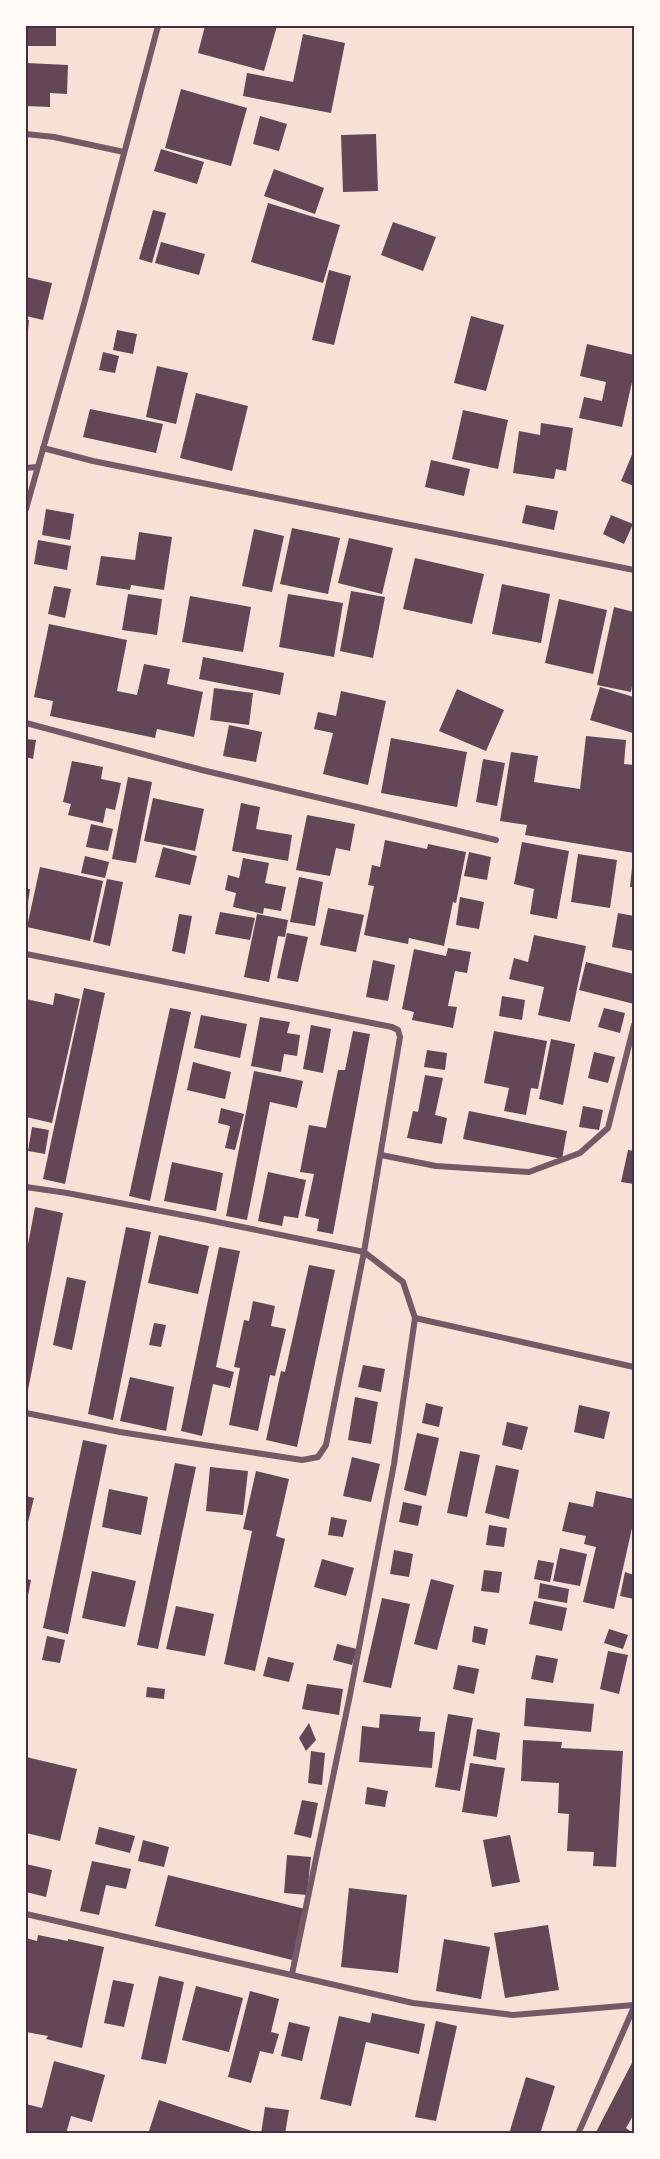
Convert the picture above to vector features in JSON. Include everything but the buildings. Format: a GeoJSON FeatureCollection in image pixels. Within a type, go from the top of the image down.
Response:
{"type":"FeatureCollection","features":[{"type":"Feature","properties":{"kind":"street"},"geometry":{"type":"LineString","coordinates":[[26,509],[158,26]]}},
{"type":"Feature","properties":{"kind":"street"},"geometry":{"type":"LineString","coordinates":[[26,134],[54,137],[124,152]]}},
{"type":"Feature","properties":{"kind":"street"},"geometry":{"type":"LineString","coordinates":[[43,448],[93,461],[634,570]]}},
{"type":"Feature","properties":{"kind":"street"},"geometry":{"type":"LineString","coordinates":[[26,468],[37,467]]}},
{"type":"Feature","properties":{"kind":"street"},"geometry":{"type":"LineString","coordinates":[[26,723],[202,770],[496,840]]}},
{"type":"Feature","properties":{"kind":"street"},"geometry":{"type":"LineString","coordinates":[[26,954],[380,1024],[398,1030],[400,1037],[364,1252],[326,1445],[318,1457],[302,1460],[120,1432],[26,1413]]}},
{"type":"Feature","properties":{"kind":"street"},"geometry":{"type":"LineString","coordinates":[[381,1155],[436,1166],[529,1172],[580,1153],[608,1128],[634,1025]]}},
{"type":"Feature","properties":{"kind":"street"},"geometry":{"type":"LineString","coordinates":[[26,1187],[198,1218],[364,1252],[403,1282],[415,1318],[394,1464],[350,1695],[292,1974]]}},
{"type":"Feature","properties":{"kind":"street"},"geometry":{"type":"LineString","coordinates":[[415,1318],[634,1367]]}},
{"type":"Feature","properties":{"kind":"street"},"geometry":{"type":"LineString","coordinates":[[26,1914],[414,2003],[513,2015],[634,2006],[578,2133]]}}]}
